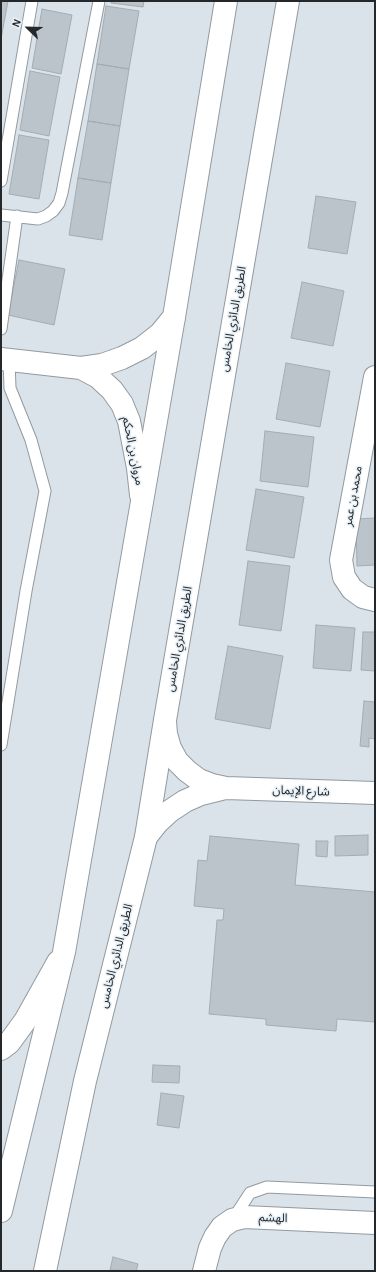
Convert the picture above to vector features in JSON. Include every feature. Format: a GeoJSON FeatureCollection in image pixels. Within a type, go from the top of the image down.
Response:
{"type":"FeatureCollection","features":[{"type":"Feature","properties":{"kind":"main road"},"geometry":{"type":"LineString","coordinates":[[1,1210],[64,952],[142,506],[226,1]]}},
{"type":"Feature","properties":{"kind":"main road","name":"الطريق الدائري الخامس"},"geometry":{"type":"LineString","coordinates":[[45,1271],[85,1081],[146,837],[288,1]]}},
{"type":"Feature","properties":{"kind":"main road","name":"مروان بن الحكم"},"geometry":{"type":"LineString","coordinates":[[5,360],[81,368],[102,365],[122,358],[142,348],[160,334],[174,317]]}},
{"type":"Feature","properties":{"kind":"main road","name":"مروان بن الحكم"},"geometry":{"type":"LineString","coordinates":[[81,368],[98,377],[112,390],[129,421],[138,468],[142,506]]}},
{"type":"Feature","properties":{"kind":"main road","name":"محمد بن عمر"},"geometry":{"type":"LineString","coordinates":[[375,376],[341,560],[344,577],[352,588],[363,597],[375,600]]}},
{"type":"Feature","properties":{"kind":"main road","name":"شارع الإيمان"},"geometry":{"type":"LineString","coordinates":[[165,720],[166,734],[170,748],[177,761],[198,780],[212,785],[226,788],[375,793]]}},
{"type":"Feature","properties":{"kind":"main road","name":"شارع الإيمان"},"geometry":{"type":"LineString","coordinates":[[146,837],[157,823],[170,811],[185,801],[201,794],[226,788]]}},
{"type":"Feature","properties":{"kind":"main road"},"geometry":{"type":"LineString","coordinates":[[1,1049],[9,1043],[25,1022],[64,952]]}},
{"type":"Feature","properties":{"kind":"main road"},"geometry":{"type":"LineString","coordinates":[[1,1164],[1,1210]]}},
{"type":"Feature","properties":{"kind":"main road","name":"الهشم"},"geometry":{"type":"LineString","coordinates":[[232,1220],[244,1217],[375,1223]]}},
{"type":"Feature","properties":{"kind":"main road"},"geometry":{"type":"LineString","coordinates":[[204,1271],[210,1248],[215,1237],[222,1228],[232,1220]]}},
{"type":"Feature","properties":{"kind":"lane"},"geometry":{"type":"LineString","coordinates":[[1,181],[32,1]]}},
{"type":"Feature","properties":{"kind":"lane"},"geometry":{"type":"LineString","coordinates":[[1,215],[38,219],[53,211],[59,203],[99,1]]}},
{"type":"Feature","properties":{"kind":"lane"},"geometry":{"type":"LineString","coordinates":[[1,329],[17,216]]}},
{"type":"Feature","properties":{"kind":"lane"},"geometry":{"type":"LineString","coordinates":[[1,745],[26,591],[45,491],[31,440],[10,388],[5,360]]}},
{"type":"Feature","properties":{"kind":"lane"},"geometry":{"type":"LineString","coordinates":[[232,1220],[250,1193],[267,1187],[375,1192]]}},
{"type":"Feature","properties":{"kind":"building"},"geometry":{"type":"Polygon","coordinates":[[[1,1],[8,1],[1,39],[1,1]]]}},
{"type":"Feature","properties":{"kind":"building"},"geometry":{"type":"Polygon","coordinates":[[[111,1],[144,1],[143,7],[111,3],[111,1]]]}},
{"type":"Feature","properties":{"kind":"building"},"geometry":{"type":"Polygon","coordinates":[[[106,6],[139,11],[129,69],[97,64],[106,6]]]}},
{"type":"Feature","properties":{"kind":"building"},"geometry":{"type":"Polygon","coordinates":[[[42,9],[72,15],[61,74],[32,68],[42,9]]]}},
{"type":"Feature","properties":{"kind":"building"},"geometry":{"type":"Polygon","coordinates":[[[97,64],[129,69],[120,126],[88,121],[97,64]]]}},
{"type":"Feature","properties":{"kind":"building"},"geometry":{"type":"Polygon","coordinates":[[[30,71],[60,77],[49,136],[20,130],[30,71]]]}},
{"type":"Feature","properties":{"kind":"building"},"geometry":{"type":"Polygon","coordinates":[[[88,121],[120,126],[111,183],[78,178],[88,121]]]}},
{"type":"Feature","properties":{"kind":"building"},"geometry":{"type":"Polygon","coordinates":[[[19,135],[49,140],[39,199],[9,194],[19,135]]]}},
{"type":"Feature","properties":{"kind":"building"},"geometry":{"type":"Polygon","coordinates":[[[78,178],[111,183],[102,240],[69,235],[78,178]]]}},
{"type":"Feature","properties":{"kind":"building"},"geometry":{"type":"Polygon","coordinates":[[[316,196],[356,202],[347,254],[308,248],[316,196]]]}},
{"type":"Feature","properties":{"kind":"building"},"geometry":{"type":"Polygon","coordinates":[[[19,260],[65,269],[54,325],[8,315],[19,260]]]}},
{"type":"Feature","properties":{"kind":"building"},"geometry":{"type":"Polygon","coordinates":[[[302,282],[344,291],[333,346],[291,338],[302,282]]]}},
{"type":"Feature","properties":{"kind":"building"},"geometry":{"type":"Polygon","coordinates":[[[286,363],[330,371],[320,427],[276,419],[286,363]]]}},
{"type":"Feature","properties":{"kind":"building"},"geometry":{"type":"Polygon","coordinates":[[[265,431],[314,437],[308,487],[260,481],[265,431]]]}},
{"type":"Feature","properties":{"kind":"building"},"geometry":{"type":"Polygon","coordinates":[[[256,489],[304,497],[294,558],[246,550],[256,489]]]}},
{"type":"Feature","properties":{"kind":"building"},"geometry":{"type":"Polygon","coordinates":[[[375,518],[375,565],[357,566],[356,519],[375,518]]]}},
{"type":"Feature","properties":{"kind":"building"},"geometry":{"type":"Polygon","coordinates":[[[248,561],[290,566],[281,631],[239,625],[248,561]]]}},
{"type":"Feature","properties":{"kind":"building"},"geometry":{"type":"Polygon","coordinates":[[[316,625],[355,628],[351,671],[313,668],[316,625]]]}},
{"type":"Feature","properties":{"kind":"building"},"geometry":{"type":"Polygon","coordinates":[[[363,632],[375,632],[375,671],[361,670],[363,632]]]}},
{"type":"Feature","properties":{"kind":"building"},"geometry":{"type":"Polygon","coordinates":[[[228,646],[283,656],[270,729],[215,719],[228,646]]]}},
{"type":"Feature","properties":{"kind":"building"},"geometry":{"type":"Polygon","coordinates":[[[364,701],[375,702],[375,739],[369,738],[369,747],[360,746],[364,701]]]}},
{"type":"Feature","properties":{"kind":"building"},"geometry":{"type":"Polygon","coordinates":[[[368,835],[368,855],[335,856],[335,836],[368,835]]]}},
{"type":"Feature","properties":{"kind":"building"},"geometry":{"type":"Polygon","coordinates":[[[210,836],[299,844],[295,885],[375,892],[375,1022],[337,1019],[336,1031],[266,1025],[266,1019],[209,1014],[217,920],[223,920],[224,909],[194,906],[198,860],[207,861],[210,836]]]}},
{"type":"Feature","properties":{"kind":"building"},"geometry":{"type":"Polygon","coordinates":[[[316,841],[328,841],[327,857],[316,856],[316,841]]]}},
{"type":"Feature","properties":{"kind":"building"},"geometry":{"type":"Polygon","coordinates":[[[153,1065],[180,1066],[179,1083],[152,1082],[153,1065]]]}},
{"type":"Feature","properties":{"kind":"building"},"geometry":{"type":"Polygon","coordinates":[[[161,1093],[184,1096],[179,1128],[157,1125],[161,1093]]]}},
{"type":"Feature","properties":{"kind":"building"},"geometry":{"type":"Polygon","coordinates":[[[113,1257],[138,1264],[136,1271],[110,1270],[113,1257]]]}}]}
